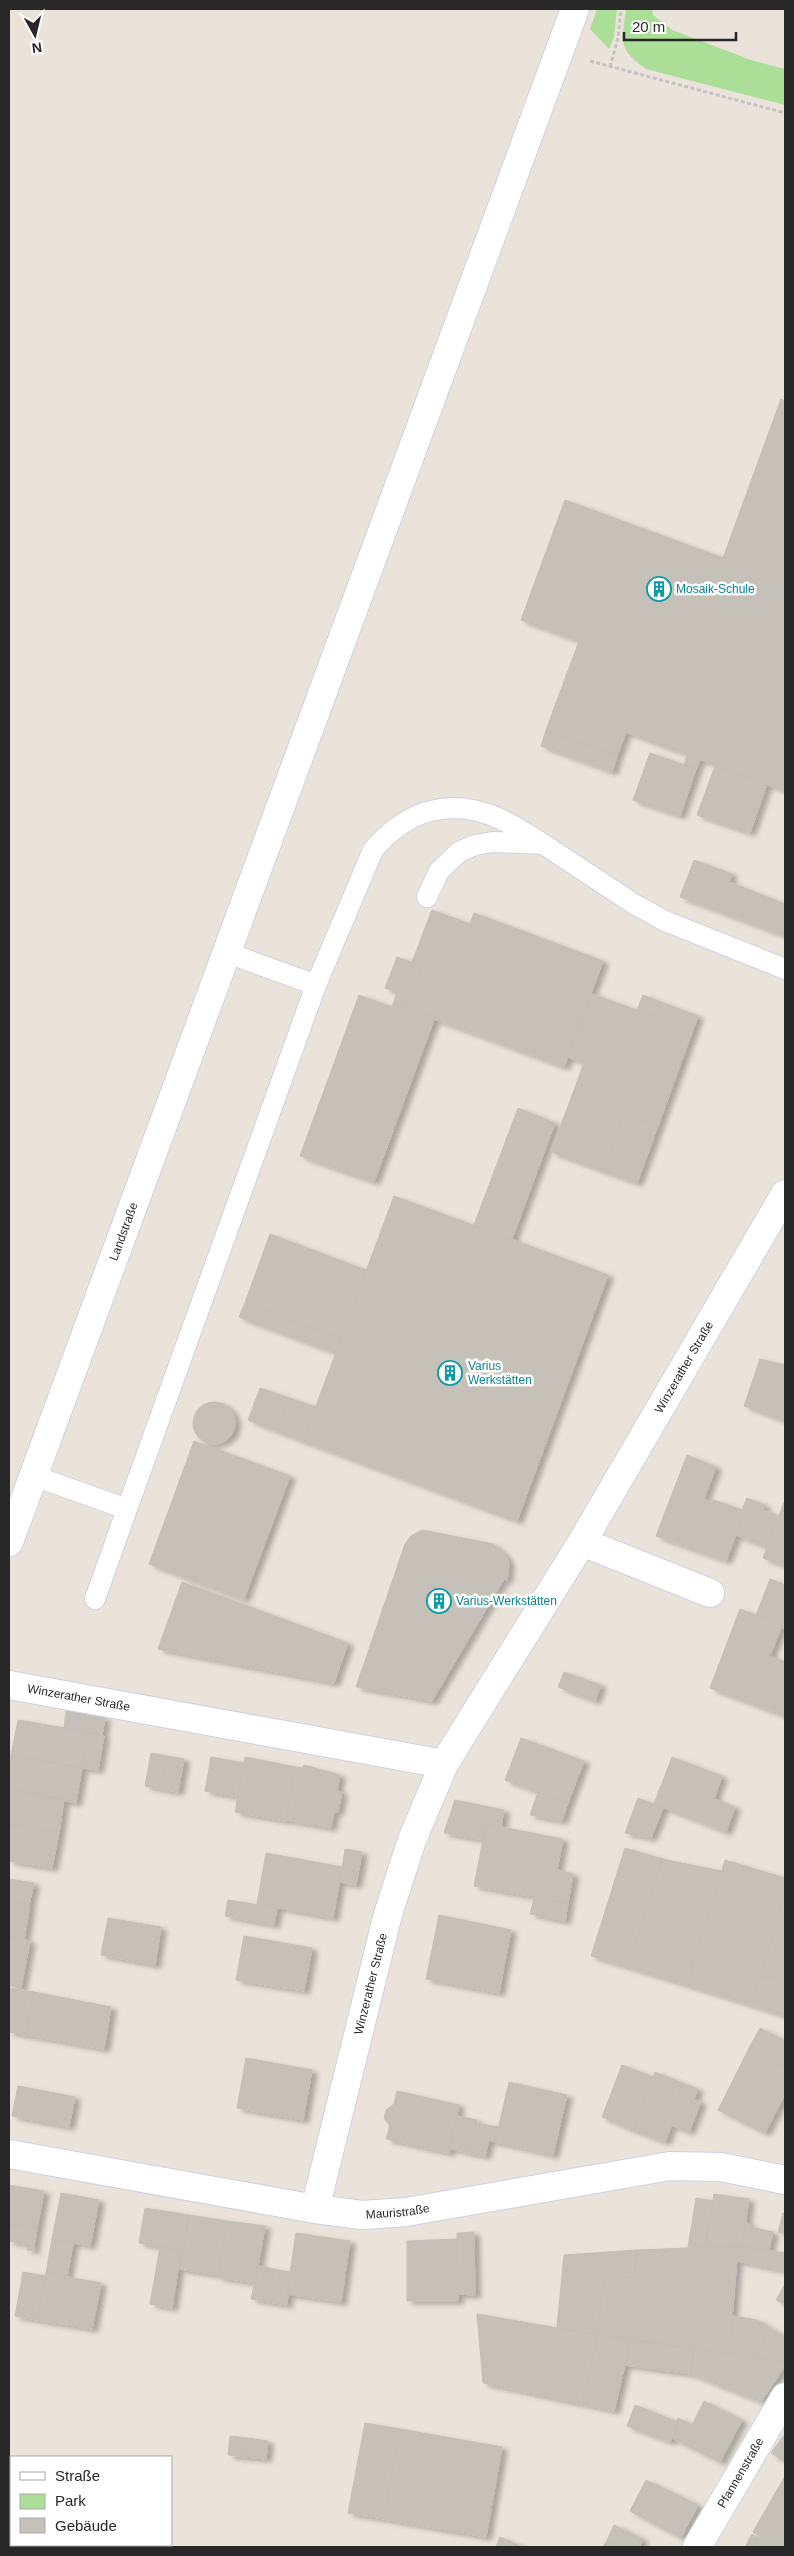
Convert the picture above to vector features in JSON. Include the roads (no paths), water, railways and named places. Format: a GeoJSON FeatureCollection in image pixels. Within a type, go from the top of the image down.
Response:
{"type":"FeatureCollection","features":[{"type":"Feature","properties":{"kind":"street","name":"Landstraße"},"geometry":{"type":"LineString","coordinates":[[9,1542],[236,921],[575,9]]}},
{"type":"Feature","properties":{"kind":"street","name":"Winzerather Straße"},"geometry":{"type":"LineString","coordinates":[[315,2209],[388,1914],[412,1840],[444,1764],[582,1542],[785,1194]]}},
{"type":"Feature","properties":{"kind":"street"},"geometry":{"type":"LineString","coordinates":[[582,1542],[710,1593]]}},
{"type":"Feature","properties":{"kind":"street","name":"Winzerather Straße"},"geometry":{"type":"LineString","coordinates":[[9,1685],[444,1764]]}},
{"type":"Feature","properties":{"kind":"street","name":"Mauristraße"},"geometry":{"type":"LineString","coordinates":[[9,2154],[315,2209],[362,2215],[406,2212],[670,2166],[721,2167],[785,2180]]}},
{"type":"Feature","properties":{"kind":"street","name":"Pfannenstraße"},"geometry":{"type":"LineString","coordinates":[[697,2547],[785,2397]]}},
{"type":"Feature","properties":{"kind":"lane"},"geometry":{"type":"LineString","coordinates":[[96,1599],[316,985],[373,850],[389,831],[408,818],[429,810],[452,808],[477,811],[500,819],[543,844],[634,904],[665,921],[785,969]]}},
{"type":"Feature","properties":{"kind":"lane"},"geometry":{"type":"LineString","coordinates":[[427,897],[439,871],[459,852],[493,842],[543,844]]}},
{"type":"Feature","properties":{"kind":"lane"},"geometry":{"type":"LineString","coordinates":[[225,952],[316,985]]}},
{"type":"Feature","properties":{"kind":"lane"},"geometry":{"type":"LineString","coordinates":[[34,1476],[127,1509]]}},
{"type":"Feature","properties":{"kind":"place","name":"Mosaik-Schule"},"geometry":{"type":"Point","coordinates":[659,589]}},
{"type":"Feature","properties":{"kind":"place","name":"Varius Werkstätten"},"geometry":{"type":"Point","coordinates":[450,1373]}},
{"type":"Feature","properties":{"kind":"place","name":"Varius-Werkstätten"},"geometry":{"type":"Point","coordinates":[439,1601]}}]}
